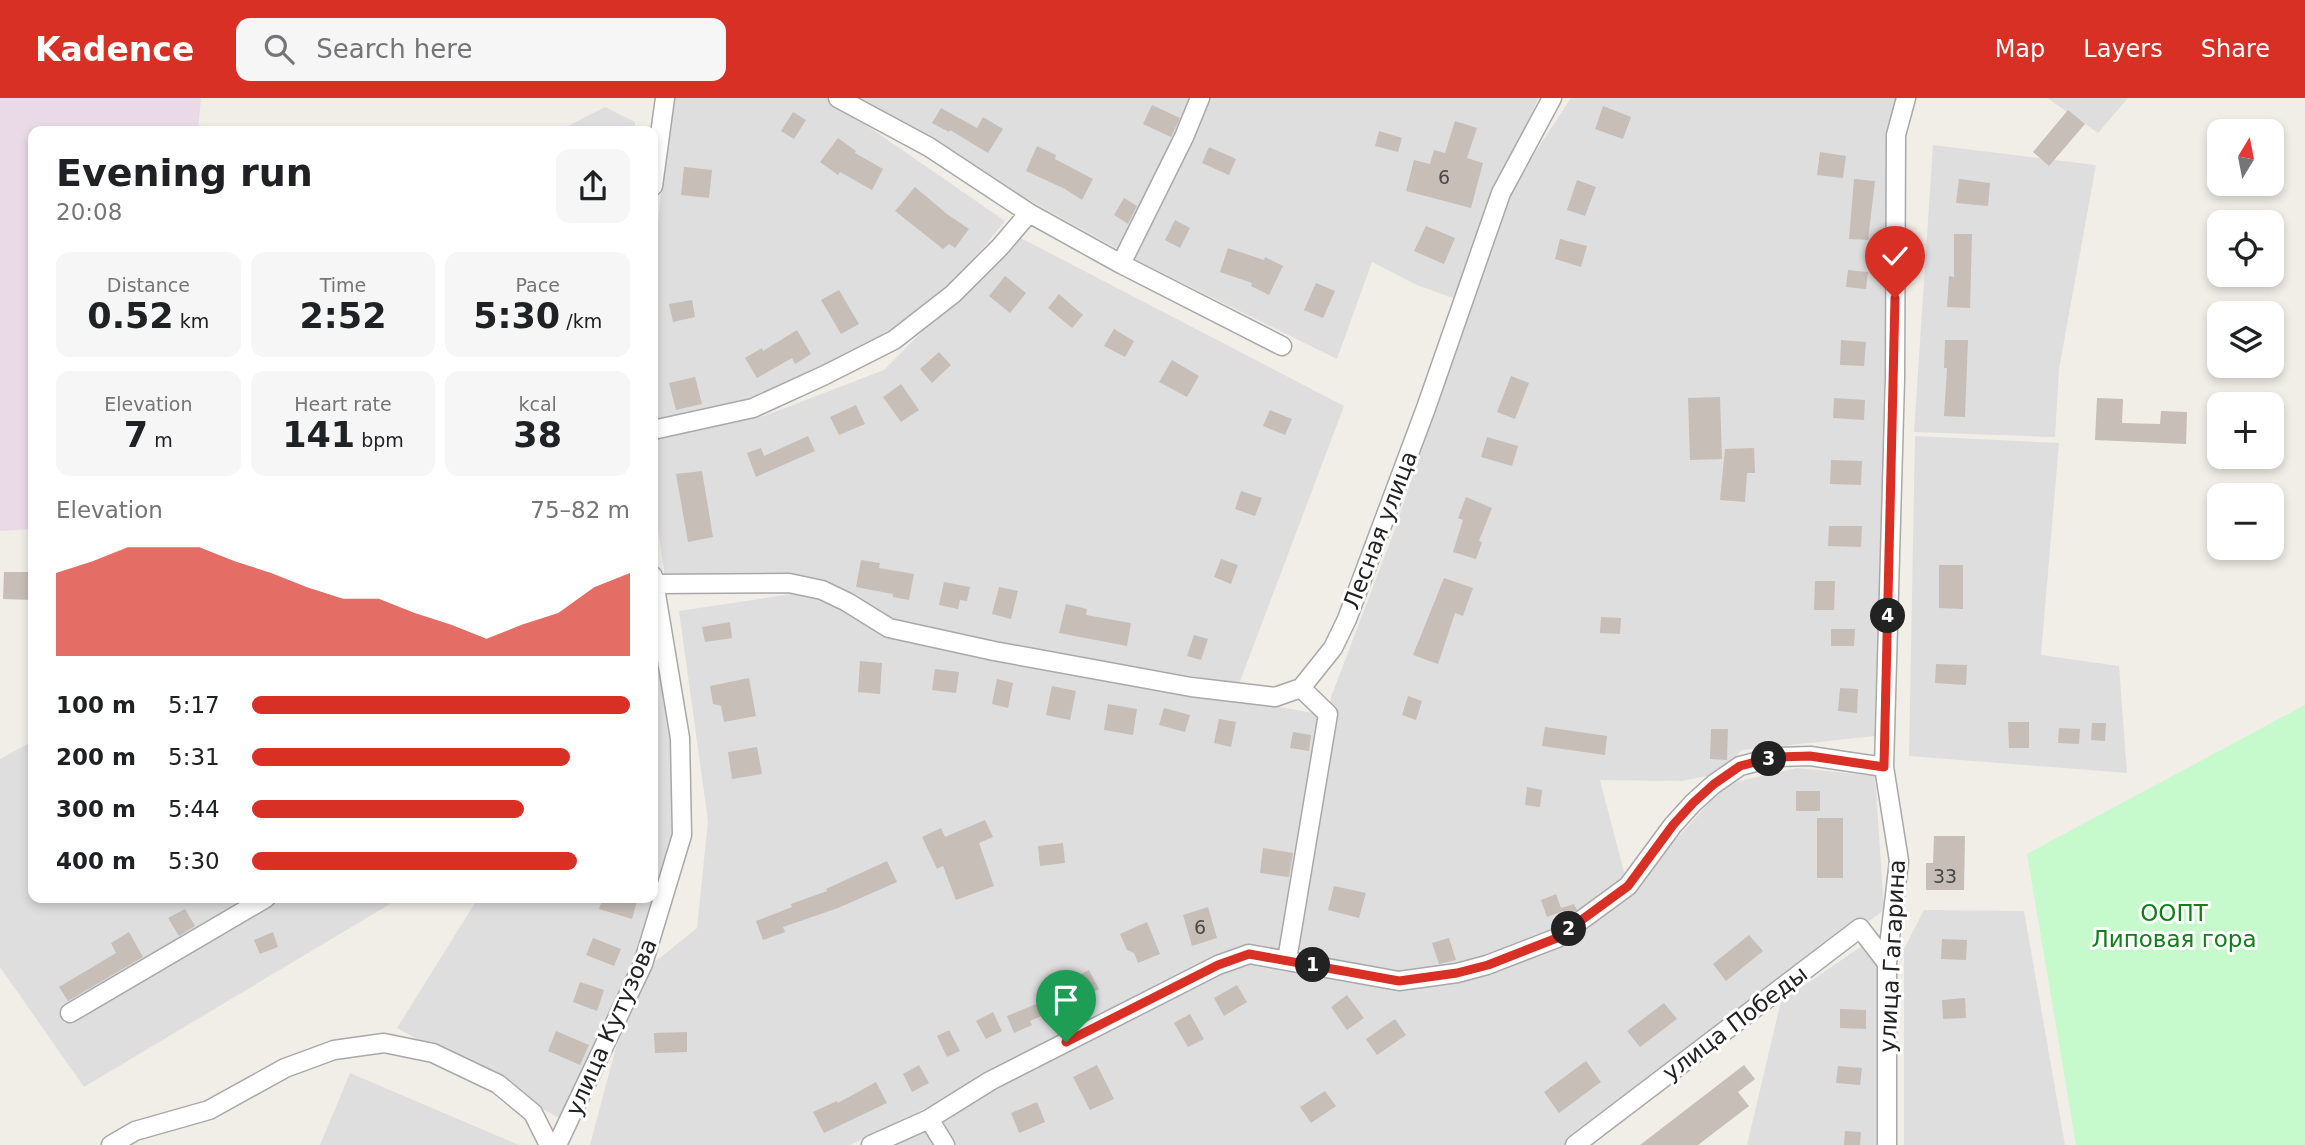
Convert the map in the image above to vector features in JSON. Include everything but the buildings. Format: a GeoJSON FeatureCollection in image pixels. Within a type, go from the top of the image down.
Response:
{"type":"FeatureCollection","features":[{"type":"Feature","properties":{"kind":"street"},"geometry":{"type":"LineString","coordinates":[[658,152],[666,98]]}},
{"type":"Feature","properties":{"kind":"street"},"geometry":{"type":"LineString","coordinates":[[838,98],[929,147],[1030,213],[1121,264],[1282,346]]}},
{"type":"Feature","properties":{"kind":"street"},"geometry":{"type":"LineString","coordinates":[[1121,264],[1184,137],[1200,98]]}},
{"type":"Feature","properties":{"kind":"street","name":"Лесная улица"},"geometry":{"type":"LineString","coordinates":[[1301,688],[1333,648],[1347,619],[1426,408],[1501,192],[1552,98]]}},
{"type":"Feature","properties":{"kind":"street","name":"улица Гагарина"},"geometry":{"type":"LineString","coordinates":[[1887,1145],[1887,963],[1899,861],[1884,767],[1895,379],[1896,135],[1906,98]]}},
{"type":"Feature","properties":{"kind":"street"},"geometry":{"type":"LineString","coordinates":[[658,429],[753,408],[894,340],[953,294],[1030,213]]}},
{"type":"Feature","properties":{"kind":"street"},"geometry":{"type":"LineString","coordinates":[[658,580],[789,583],[822,590],[889,628],[994,652],[1191,687],[1275,697],[1301,688],[1328,714],[1287,960]]}},
{"type":"Feature","properties":{"kind":"street","name":"улица Кутузова"},"geometry":{"type":"LineString","coordinates":[[557,1145],[643,964],[682,835],[680,738],[658,609]]}},
{"type":"Feature","properties":{"kind":"street"},"geometry":{"type":"LineString","coordinates":[[872,1145],[929,1119],[990,1081],[1218,965],[1249,954],[1399,981],[1457,973],[1488,965],[1557,938],[1628,886],[1673,825],[1693,803],[1740,766],[1775,757],[1810,756],[1884,767]]}},
{"type":"Feature","properties":{"kind":"street"},"geometry":{"type":"LineString","coordinates":[[70,1013],[258,903]]}},
{"type":"Feature","properties":{"kind":"street","name":"улица Победы"},"geometry":{"type":"LineString","coordinates":[[1575,1145],[1860,928],[1887,963]]}},
{"type":"Feature","properties":{"kind":"street"},"geometry":{"type":"LineString","coordinates":[[111,1145],[135,1131],[209,1110],[285,1068],[334,1050],[384,1043],[433,1053],[498,1084],[533,1113],[549,1145]]}},
{"type":"Feature","properties":{"kind":"street"},"geometry":{"type":"LineString","coordinates":[[929,1119],[945,1145]]}},
{"type":"Feature","properties":{"kind":"shaded area"},"geometry":{"type":"Polygon","coordinates":[[[0,98],[201,98],[198,126],[28,126],[28,529],[0,531],[0,98]]]}},
{"type":"Feature","properties":{"kind":"shaded area"},"geometry":{"type":"Polygon","coordinates":[[[674,98],[827,98],[1005,221],[934,301],[884,336],[777,391],[658,421],[658,223],[674,98]]]}},
{"type":"Feature","properties":{"kind":"shaded area"},"geometry":{"type":"Polygon","coordinates":[[[858,98],[1195,98],[1121,251],[912,135],[858,98]]]}},
{"type":"Feature","properties":{"kind":"shaded area"},"geometry":{"type":"Polygon","coordinates":[[[1207,98],[1538,98],[1453,298],[1417,285],[1372,262],[1337,359],[1132,258],[1207,98]]]}},
{"type":"Feature","properties":{"kind":"shaded area"},"geometry":{"type":"Polygon","coordinates":[[[1571,98],[1899,98],[1876,736],[1742,750],[1717,774],[1682,781],[1600,780],[1626,880],[1571,922],[1508,952],[1454,971],[1401,977],[1363,971],[1294,948],[1316,845],[1330,740],[1331,697],[1395,529],[1507,195],[1571,98]]]}},
{"type":"Feature","properties":{"kind":"shaded area"},"geometry":{"type":"Polygon","coordinates":[[[2047,98],[2128,98],[2098,133],[2047,98]]]}},
{"type":"Feature","properties":{"kind":"shaded area"},"geometry":{"type":"Polygon","coordinates":[[[605,107],[635,122],[635,126],[568,126],[605,107]]]}},
{"type":"Feature","properties":{"kind":"shaded area"},"geometry":{"type":"Polygon","coordinates":[[[1933,145],[2096,165],[2059,369],[2055,437],[1914,432],[1933,145]]]}},
{"type":"Feature","properties":{"kind":"shaded area"},"geometry":{"type":"Polygon","coordinates":[[[1017,236],[1344,406],[1239,684],[904,625],[826,583],[665,577],[658,530],[658,430],[764,416],[884,370],[1017,236]]]}},
{"type":"Feature","properties":{"kind":"shaded area"},"geometry":{"type":"Polygon","coordinates":[[[1915,436],[2059,443],[2041,655],[2119,666],[2127,773],[1909,756],[1915,436]]]}},
{"type":"Feature","properties":{"kind":"shaded area"},"geometry":{"type":"Polygon","coordinates":[[[798,593],[822,599],[894,638],[1319,714],[1318,738],[1282,951],[1216,958],[850,1145],[590,1145],[616,1047],[651,965],[697,928],[708,821],[679,611],[798,593]]]}},
{"type":"Feature","properties":{"kind":"shaded area"},"geometry":{"type":"Polygon","coordinates":[[[658,656],[674,756],[676,834],[658,897],[658,656]]]}},
{"type":"Feature","properties":{"kind":"shaded area"},"geometry":{"type":"Polygon","coordinates":[[[28,744],[28,903],[392,903],[84,1087],[0,967],[0,759],[28,744]]]}},
{"type":"Feature","properties":{"kind":"shaded area"},"geometry":{"type":"Polygon","coordinates":[[[1797,768],[1875,776],[1884,910],[1568,1145],[952,1145],[934,1115],[1246,960],[1399,984],[1492,970],[1630,890],[1726,784],[1797,768]]]}},
{"type":"Feature","properties":{"kind":"shaded area"},"geometry":{"type":"Polygon","coordinates":[[[475,903],[656,903],[647,936],[559,1118],[397,1028],[475,903]]]}},
{"type":"Feature","properties":{"kind":"shaded area"},"geometry":{"type":"Polygon","coordinates":[[[1924,910],[2024,911],[2065,1145],[1904,1145],[1904,949],[1924,910]]]}},
{"type":"Feature","properties":{"kind":"shaded area"},"geometry":{"type":"Polygon","coordinates":[[[1887,929],[1886,1145],[1747,1145],[1781,1001],[1887,929]]]}},
{"type":"Feature","properties":{"kind":"shaded area"},"geometry":{"type":"Polygon","coordinates":[[[350,1073],[519,1145],[320,1145],[350,1073]]]}},
{"type":"Feature","properties":{"kind":"shaded area"},"geometry":{"type":"Polygon","coordinates":[[[923,1126],[936,1145],[883,1145],[923,1126]]]}},
{"type":"Feature","properties":{"kind":"green space","name":"ООПТ Липовая гора"},"geometry":{"type":"Polygon","coordinates":[[[2305,705],[2305,1145],[2076,1145],[2027,854],[2305,705]]]}},
{"type":"Feature","properties":{"kind":"route"},"geometry":{"type":"LineString","coordinates":[[1066,1042],[1218,965],[1249,954],[1399,981],[1457,973],[1488,965],[1557,938],[1628,886],[1673,825],[1693,803],[1740,766],[1775,757],[1810,756],[1884,767],[1895,298]]}}]}
